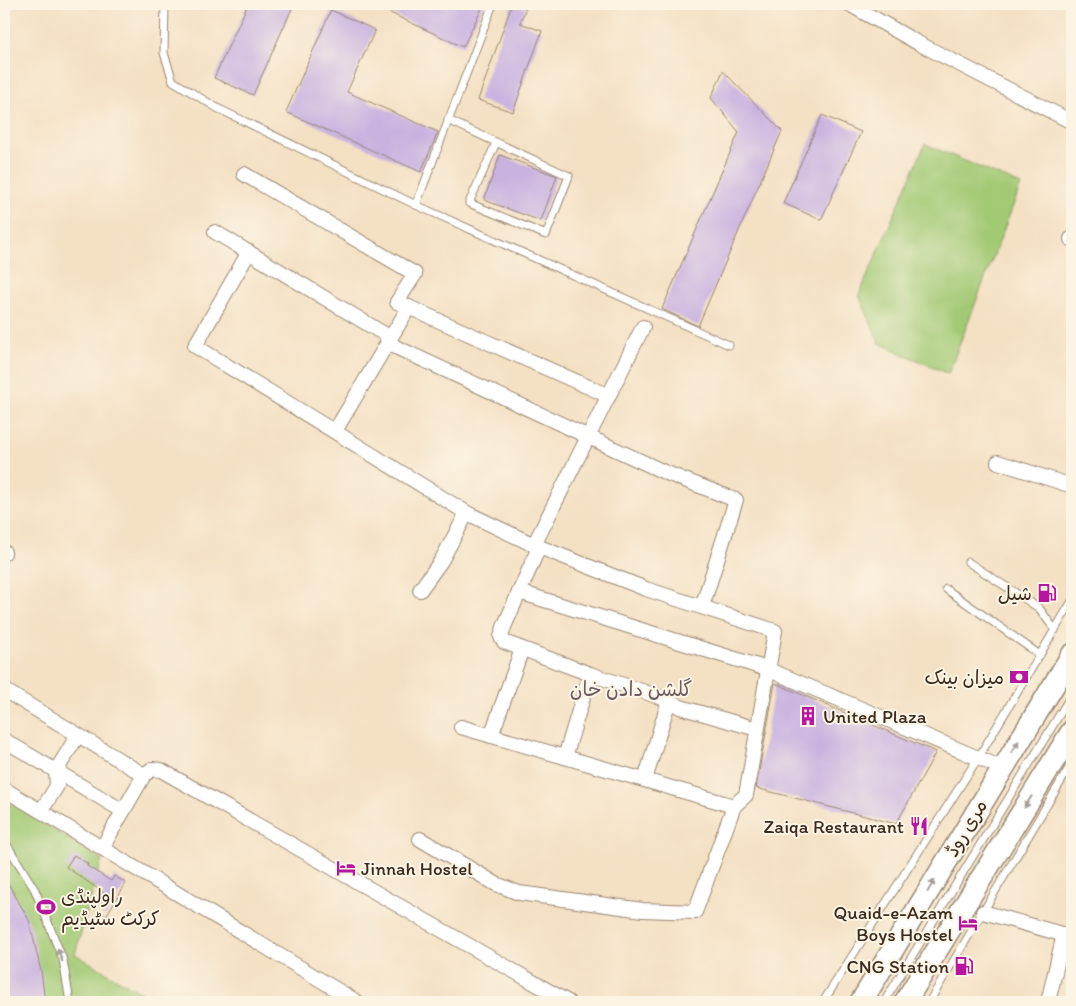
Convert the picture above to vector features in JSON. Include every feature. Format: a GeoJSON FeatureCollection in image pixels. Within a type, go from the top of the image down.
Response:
{"type":"FeatureCollection","features":[{"type":"Feature","properties":{"kind":"main road","name":"مری روڈ"},"geometry":{"type":"LineString","coordinates":[[861,1002],[1072,655]]}},
{"type":"Feature","properties":{"kind":"main road","name":"مری روڈ"},"geometry":{"type":"LineString","coordinates":[[905,1002],[1072,731]]}},
{"type":"Feature","properties":{"kind":"street"},"geometry":{"type":"LineString","coordinates":[[848,4],[918,43],[1072,122]]}},
{"type":"Feature","properties":{"kind":"street"},"geometry":{"type":"LineString","coordinates":[[244,174],[415,274],[397,302],[609,396]]}},
{"type":"Feature","properties":{"kind":"street"},"geometry":{"type":"LineString","coordinates":[[215,232],[389,341],[664,472],[736,500],[702,607]]}},
{"type":"Feature","properties":{"kind":"street"},"geometry":{"type":"LineString","coordinates":[[249,252],[195,346],[467,513],[537,546],[646,589],[775,631],[766,669],[746,795],[734,806],[695,912],[643,910],[518,893],[496,884],[420,839]]}},
{"type":"Feature","properties":{"kind":"street"},"geometry":{"type":"LineString","coordinates":[[335,432],[409,307]]}},
{"type":"Feature","properties":{"kind":"street"},"geometry":{"type":"LineString","coordinates":[[644,327],[537,546],[501,637],[504,642],[590,674],[670,700],[680,707],[757,729]]}},
{"type":"Feature","properties":{"kind":"street"},"geometry":{"type":"LineString","coordinates":[[998,462],[1072,486]]}},
{"type":"Feature","properties":{"kind":"street"},"geometry":{"type":"LineString","coordinates":[[420,590],[441,561],[467,513]]}},
{"type":"Feature","properties":{"kind":"street"},"geometry":{"type":"LineString","coordinates":[[519,592],[766,669],[1002,768]]}},
{"type":"Feature","properties":{"kind":"street"},"geometry":{"type":"LineString","coordinates":[[491,736],[522,649]]}},
{"type":"Feature","properties":{"kind":"street"},"geometry":{"type":"LineString","coordinates":[[565,757],[590,674]]}},
{"type":"Feature","properties":{"kind":"street"},"geometry":{"type":"LineString","coordinates":[[4,690],[144,774]]}},
{"type":"Feature","properties":{"kind":"street"},"geometry":{"type":"LineString","coordinates":[[645,780],[670,700]]}},
{"type":"Feature","properties":{"kind":"street"},"geometry":{"type":"LineString","coordinates":[[461,727],[734,806]]}},
{"type":"Feature","properties":{"kind":"street"},"geometry":{"type":"LineString","coordinates":[[41,811],[57,786],[56,772],[78,735]]}},
{"type":"Feature","properties":{"kind":"street"},"geometry":{"type":"LineString","coordinates":[[4,740],[123,811]]}},
{"type":"Feature","properties":{"kind":"street"},"geometry":{"type":"LineString","coordinates":[[102,848],[144,774],[152,769],[161,770],[568,1002]]}},
{"type":"Feature","properties":{"kind":"street"},"geometry":{"type":"LineString","coordinates":[[4,789],[357,1002]]}},
{"type":"Feature","properties":{"kind":"street"},"geometry":{"type":"LineString","coordinates":[[983,912],[1068,935],[1048,1002]]}},
{"type":"Feature","properties":{"kind":"lane"},"geometry":{"type":"LineString","coordinates":[[165,4],[164,53],[173,81],[218,108],[416,205],[729,345]]}},
{"type":"Feature","properties":{"kind":"lane"},"geometry":{"type":"LineString","coordinates":[[416,205],[493,4]]}},
{"type":"Feature","properties":{"kind":"lane"},"geometry":{"type":"LineString","coordinates":[[448,120],[569,176],[546,235],[469,203],[496,143]]}},
{"type":"Feature","properties":{"kind":"lane"},"geometry":{"type":"LineString","coordinates":[[968,562],[1039,608],[1055,630]]}},
{"type":"Feature","properties":{"kind":"lane"},"geometry":{"type":"LineString","coordinates":[[946,589],[1040,656]]}},
{"type":"Feature","properties":{"kind":"lane"},"geometry":{"type":"LineString","coordinates":[[822,1002],[978,758],[1072,601]]}},
{"type":"Feature","properties":{"kind":"lane"},"geometry":{"type":"LineString","coordinates":[[884,1002],[1072,694]]}},
{"type":"Feature","properties":{"kind":"lane"},"geometry":{"type":"LineString","coordinates":[[929,1002],[1072,763]]}},
{"type":"Feature","properties":{"kind":"lane"},"geometry":{"type":"LineString","coordinates":[[4,840],[35,890],[62,960],[70,1002]]}},
{"type":"Feature","properties":{"kind":"green space"},"geometry":{"type":"Polygon","coordinates":[[[925,144],[1021,185],[948,374],[879,343],[859,295],[925,144]]]}},
{"type":"Feature","properties":{"kind":"green space","name":"راولپنڈی کرکٹ سٹیڈیم"},"geometry":{"type":"Polygon","coordinates":[[[4,799],[102,860],[75,954],[157,1002],[4,1002],[4,799]]]}},
{"type":"Feature","properties":{"kind":"building"},"geometry":{"type":"Polygon","coordinates":[[[248,4],[294,4],[253,95],[214,78],[248,4]]]}},
{"type":"Feature","properties":{"kind":"building"},"geometry":{"type":"Polygon","coordinates":[[[371,4],[484,4],[463,47],[371,4]]]}},
{"type":"Feature","properties":{"kind":"building"},"geometry":{"type":"Polygon","coordinates":[[[512,4],[526,8],[520,23],[542,31],[513,112],[478,100],[512,4]]]}},
{"type":"Feature","properties":{"kind":"building"},"geometry":{"type":"Polygon","coordinates":[[[331,10],[375,30],[347,92],[438,132],[421,172],[286,112],[331,10]]]}},
{"type":"Feature","properties":{"kind":"building"},"geometry":{"type":"Polygon","coordinates":[[[723,71],[782,131],[698,326],[662,309],[739,132],[711,98],[723,71]]]}},
{"type":"Feature","properties":{"kind":"building"},"geometry":{"type":"Polygon","coordinates":[[[822,115],[861,132],[821,220],[783,203],[822,115]]]}},
{"type":"Feature","properties":{"kind":"building"},"geometry":{"type":"Polygon","coordinates":[[[500,155],[557,176],[541,221],[484,200],[500,155]]]}},
{"type":"Feature","properties":{"kind":"building","name":"United Plaza"},"geometry":{"type":"Polygon","coordinates":[[[775,683],[936,752],[896,824],[756,788],[775,683]]]}},
{"type":"Feature","properties":{"kind":"building"},"geometry":{"type":"Polygon","coordinates":[[[74,855],[88,864],[87,866],[111,881],[114,876],[126,883],[106,916],[94,909],[104,893],[66,867],[74,855]]]}},
{"type":"Feature","properties":{"kind":"building"},"geometry":{"type":"Polygon","coordinates":[[[4,876],[29,920],[41,971],[45,1002],[4,1002],[4,876]]]}},
{"type":"Feature","properties":{"kind":"place","name":"شیل"},"geometry":{"type":"Point","coordinates":[1047,593]}},
{"type":"Feature","properties":{"kind":"place","name":"میزان بینک"},"geometry":{"type":"Point","coordinates":[1019,677]}},
{"type":"Feature","properties":{"kind":"place","name":"United Plaza"},"geometry":{"type":"Point","coordinates":[808,716]}},
{"type":"Feature","properties":{"kind":"place","name":"Zaiqa Restaurant"},"geometry":{"type":"Point","coordinates":[919,826]}},
{"type":"Feature","properties":{"kind":"place","name":"Jinnah Hostel"},"geometry":{"type":"Point","coordinates":[346,868]}},
{"type":"Feature","properties":{"kind":"place","name":"راولپنڈی کرکٹ سٹیڈیم"},"geometry":{"type":"Point","coordinates":[46,907]}},
{"type":"Feature","properties":{"kind":"place","name":"Quaid-e-Azam Boys Hostel"},"geometry":{"type":"Point","coordinates":[968,923]}},
{"type":"Feature","properties":{"kind":"place","name":"CNG Station"},"geometry":{"type":"Point","coordinates":[964,966]}},
{"type":"Feature","properties":{"kind":"district","name":"گلشن دادن خان"},"geometry":{"type":"Point","coordinates":[631,689]}}]}
